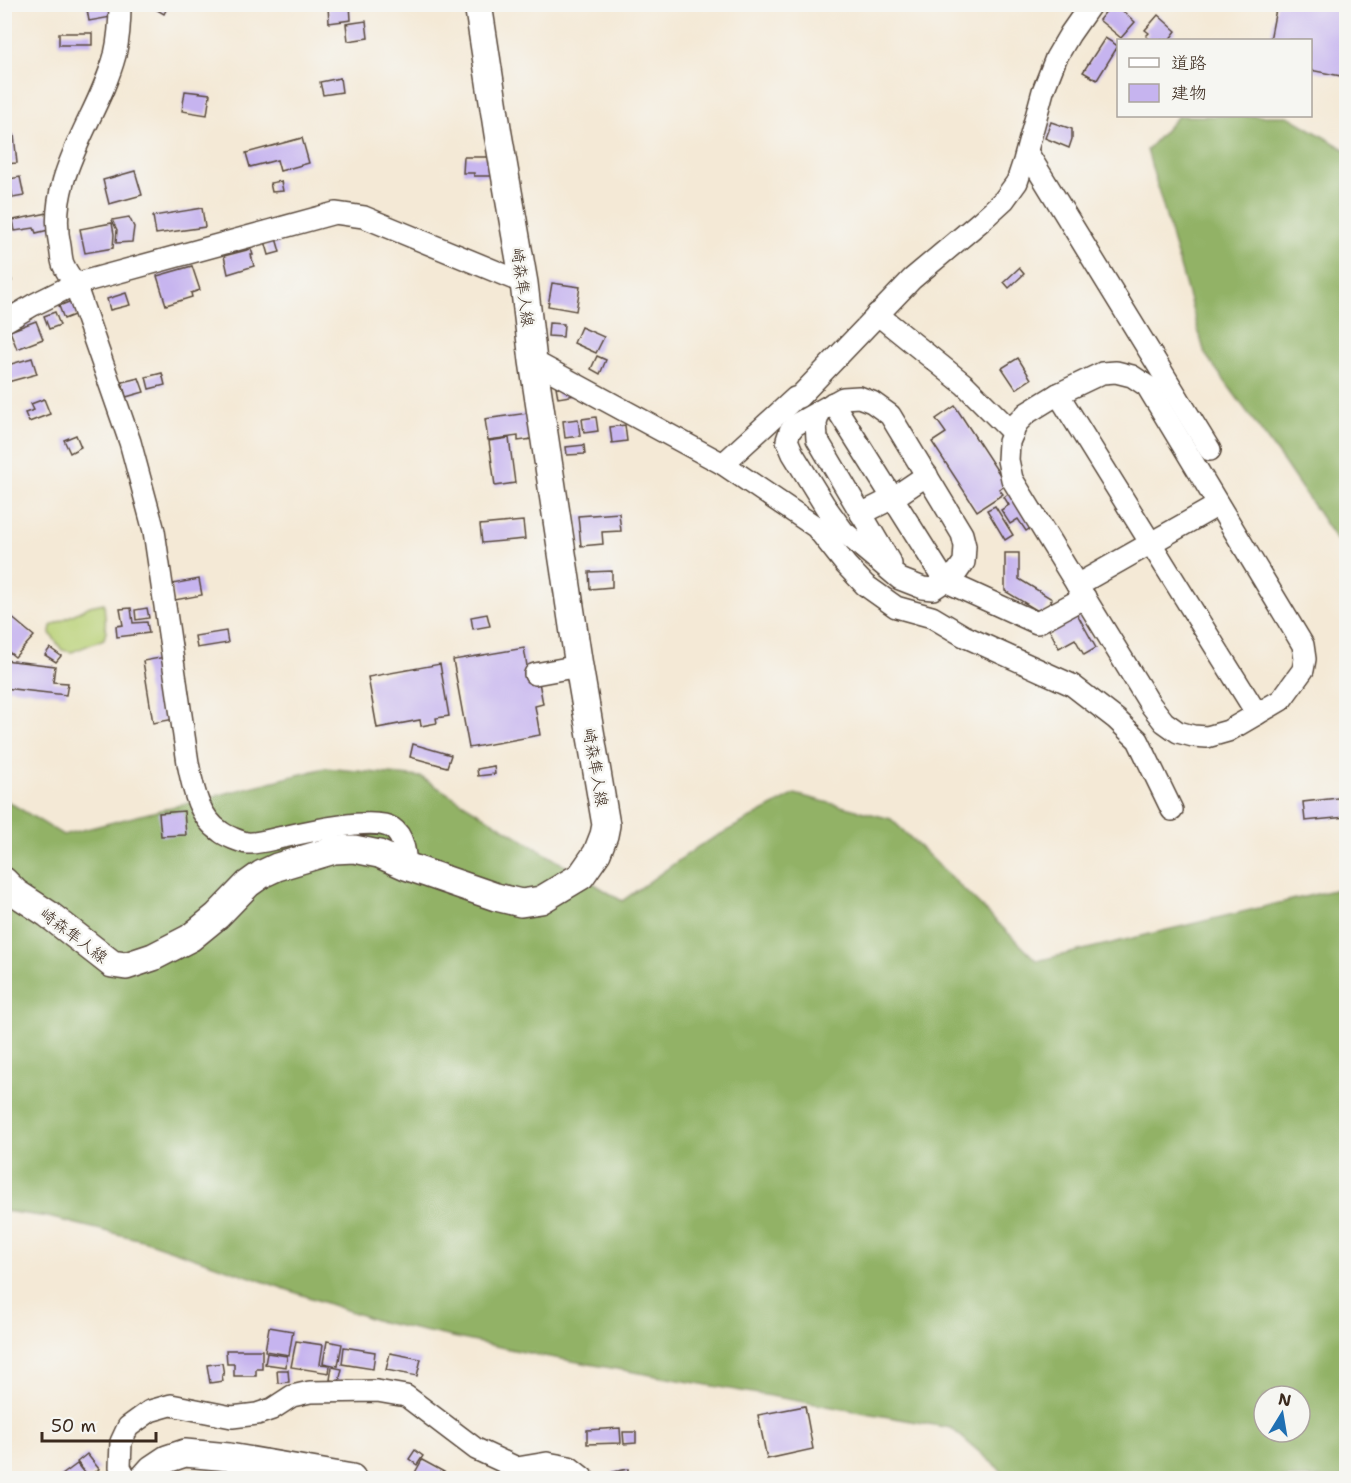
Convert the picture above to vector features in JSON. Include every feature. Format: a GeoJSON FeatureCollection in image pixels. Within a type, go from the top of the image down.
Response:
{"type":"FeatureCollection","features":[{"type":"Feature","properties":{"kind":"main road","name":"崎森隼人線"},"geometry":{"type":"LineString","coordinates":[[4,881],[16,893],[48,914],[112,964],[126,966],[153,957],[190,938],[217,916],[248,884],[262,874],[277,867],[334,850],[354,849],[379,854],[406,866],[495,897],[521,903],[541,900],[581,876],[597,853],[606,825],[532,361],[524,283],[478,4]]}},
{"type":"Feature","properties":{"kind":"main road"},"geometry":{"type":"LineString","coordinates":[[144,1479],[152,1469],[167,1459],[185,1453],[229,1457],[352,1479]]}},
{"type":"Feature","properties":{"kind":"street"},"geometry":{"type":"LineString","coordinates":[[120,4],[120,32],[114,57],[66,170],[58,199],[57,233],[64,264],[75,284],[130,442],[154,531],[192,785],[199,806],[208,820],[221,832],[248,843],[311,830],[373,822],[391,827],[399,836],[405,848],[406,866]]}},
{"type":"Feature","properties":{"kind":"street"},"geometry":{"type":"LineString","coordinates":[[723,464],[795,398],[799,397],[912,279],[1004,200],[1017,182],[1043,91],[1056,58],[1091,4]]}},
{"type":"Feature","properties":{"kind":"street"},"geometry":{"type":"LineString","coordinates":[[1027,152],[1210,450]]}},
{"type":"Feature","properties":{"kind":"street"},"geometry":{"type":"LineString","coordinates":[[4,322],[75,284],[335,213],[364,217],[524,283]]}},
{"type":"Feature","properties":{"kind":"street"},"geometry":{"type":"LineString","coordinates":[[877,314],[965,385],[1013,433]]}},
{"type":"Feature","properties":{"kind":"street"},"geometry":{"type":"LineString","coordinates":[[532,361],[723,464],[816,527],[865,585],[896,607],[932,617],[964,636],[1072,685],[1116,719],[1138,740],[1172,810]]}},
{"type":"Feature","properties":{"kind":"street"},"geometry":{"type":"LineString","coordinates":[[1116,372],[1132,376],[1147,386],[1303,645],[1305,659],[1303,670],[1281,700],[1228,731],[1208,737],[1178,732],[1164,722],[1150,704],[1012,479],[1008,460],[1009,442],[1013,433],[1017,423],[1027,413],[1058,394],[1102,373],[1116,372]]}},
{"type":"Feature","properties":{"kind":"street"},"geometry":{"type":"LineString","coordinates":[[1058,394],[1257,714]]}},
{"type":"Feature","properties":{"kind":"street"},"geometry":{"type":"LineString","coordinates":[[859,397],[872,402],[890,415],[962,534],[964,562],[957,572],[933,589],[923,588],[900,579],[843,531],[793,454],[787,440],[790,431],[795,425],[827,407],[843,398],[859,397]]}},
{"type":"Feature","properties":{"kind":"street"},"geometry":{"type":"LineString","coordinates":[[827,407],[893,498],[945,581],[1037,623],[1151,543],[1218,505]]}},
{"type":"Feature","properties":{"kind":"street"},"geometry":{"type":"LineString","coordinates":[[827,407],[816,423],[817,439],[900,579]]}},
{"type":"Feature","properties":{"kind":"street"},"geometry":{"type":"LineString","coordinates":[[861,514],[893,498],[927,475]]}},
{"type":"Feature","properties":{"kind":"street"},"geometry":{"type":"LineString","coordinates":[[535,674],[579,666]]}},
{"type":"Feature","properties":{"kind":"street"},"geometry":{"type":"LineString","coordinates":[[126,1479],[120,1467],[121,1442],[128,1427],[150,1411],[171,1405],[232,1417],[257,1414],[272,1409],[292,1396],[310,1392],[377,1391],[406,1396],[476,1449],[517,1468],[547,1463],[568,1467],[583,1479]]}},
{"type":"Feature","properties":{"kind":"green space"},"geometry":{"type":"Polygon","coordinates":[[[1177,117],[1290,117],[1346,150],[1346,550],[1335,538],[1285,464],[1205,354],[1147,150],[1177,117]]]}},
{"type":"Feature","properties":{"kind":"green space"},"geometry":{"type":"Polygon","coordinates":[[[104,603],[106,632],[104,639],[72,652],[62,650],[50,633],[51,626],[90,606],[104,603]]]}},
{"type":"Feature","properties":{"kind":"green space"},"geometry":{"type":"Polygon","coordinates":[[[325,768],[421,777],[622,901],[699,846],[795,794],[891,819],[1037,961],[1346,887],[1346,1478],[1010,1478],[951,1428],[538,1355],[381,1322],[146,1241],[48,1217],[5,1211],[4,799],[63,835],[325,768]]]}},
{"type":"Feature","properties":{"kind":"building"},"geometry":{"type":"Polygon","coordinates":[[[86,4],[115,4],[117,16],[89,21],[86,4]]]}},
{"type":"Feature","properties":{"kind":"building"},"geometry":{"type":"Polygon","coordinates":[[[147,4],[169,4],[164,14],[147,4]]]}},
{"type":"Feature","properties":{"kind":"building"},"geometry":{"type":"Polygon","coordinates":[[[350,4],[351,20],[329,23],[328,6],[350,4]]]}},
{"type":"Feature","properties":{"kind":"building"},"geometry":{"type":"Polygon","coordinates":[[[1112,4],[1115,4],[1135,22],[1121,38],[1099,20],[1112,4]]]}},
{"type":"Feature","properties":{"kind":"building"},"geometry":{"type":"Polygon","coordinates":[[[1277,4],[1346,4],[1346,77],[1312,70],[1312,39],[1270,39],[1277,4]]]}},
{"type":"Feature","properties":{"kind":"building"},"geometry":{"type":"Polygon","coordinates":[[[1158,15],[1176,31],[1170,39],[1149,39],[1146,36],[1149,33],[1145,30],[1158,15]]]}},
{"type":"Feature","properties":{"kind":"building"},"geometry":{"type":"Polygon","coordinates":[[[366,21],[368,38],[348,41],[346,24],[366,21]]]}},
{"type":"Feature","properties":{"kind":"building"},"geometry":{"type":"Polygon","coordinates":[[[59,33],[92,33],[92,45],[59,45],[59,33]]]}},
{"type":"Feature","properties":{"kind":"building"},"geometry":{"type":"Polygon","coordinates":[[[1105,38],[1117,45],[1097,80],[1083,72],[1105,38]]]}},
{"type":"Feature","properties":{"kind":"building"},"geometry":{"type":"Polygon","coordinates":[[[340,78],[342,92],[323,95],[320,82],[340,78]]]}},
{"type":"Feature","properties":{"kind":"building"},"geometry":{"type":"Polygon","coordinates":[[[185,91],[210,94],[207,115],[182,111],[185,91]]]}},
{"type":"Feature","properties":{"kind":"building"},"geometry":{"type":"Polygon","coordinates":[[[1051,122],[1072,129],[1069,148],[1045,138],[1051,122]]]}},
{"type":"Feature","properties":{"kind":"building"},"geometry":{"type":"Polygon","coordinates":[[[14,135],[17,163],[4,164],[4,136],[14,135]]]}},
{"type":"Feature","properties":{"kind":"building"},"geometry":{"type":"Polygon","coordinates":[[[302,138],[309,163],[280,171],[277,160],[250,167],[246,153],[302,138]]]}},
{"type":"Feature","properties":{"kind":"building"},"geometry":{"type":"Polygon","coordinates":[[[464,157],[500,157],[500,176],[474,176],[474,173],[463,173],[464,157]]]}},
{"type":"Feature","properties":{"kind":"building"},"geometry":{"type":"Polygon","coordinates":[[[135,171],[142,195],[109,204],[103,180],[135,171]]]}},
{"type":"Feature","properties":{"kind":"building"},"geometry":{"type":"Polygon","coordinates":[[[20,177],[24,196],[13,198],[9,179],[20,177]]]}},
{"type":"Feature","properties":{"kind":"building"},"geometry":{"type":"Polygon","coordinates":[[[281,181],[283,191],[272,192],[270,183],[281,181]]]}},
{"type":"Feature","properties":{"kind":"building"},"geometry":{"type":"Polygon","coordinates":[[[202,208],[205,227],[156,234],[153,216],[202,208]]]}},
{"type":"Feature","properties":{"kind":"building"},"geometry":{"type":"Polygon","coordinates":[[[53,212],[57,228],[36,233],[34,228],[15,231],[13,220],[53,212]]]}},
{"type":"Feature","properties":{"kind":"building"},"geometry":{"type":"Polygon","coordinates":[[[129,217],[134,227],[132,242],[116,243],[117,230],[112,220],[129,217]]]}},
{"type":"Feature","properties":{"kind":"building"},"geometry":{"type":"Polygon","coordinates":[[[112,223],[113,248],[85,253],[80,229],[112,223]]]}},
{"type":"Feature","properties":{"kind":"building"},"geometry":{"type":"Polygon","coordinates":[[[276,238],[280,252],[269,255],[265,241],[276,238]]]}},
{"type":"Feature","properties":{"kind":"building"},"geometry":{"type":"Polygon","coordinates":[[[251,249],[254,266],[228,274],[224,256],[251,249]]]}},
{"type":"Feature","properties":{"kind":"building"},"geometry":{"type":"Polygon","coordinates":[[[4,254],[12,281],[4,283],[4,254]]]}},
{"type":"Feature","properties":{"kind":"building"},"geometry":{"type":"Polygon","coordinates":[[[192,266],[200,290],[191,293],[192,297],[166,305],[157,276],[192,266]]]}},
{"type":"Feature","properties":{"kind":"building"},"geometry":{"type":"Polygon","coordinates":[[[1019,268],[1024,274],[1009,288],[1004,282],[1019,268]]]}},
{"type":"Feature","properties":{"kind":"building"},"geometry":{"type":"Polygon","coordinates":[[[552,283],[580,287],[576,311],[548,306],[552,283]]]}},
{"type":"Feature","properties":{"kind":"building"},"geometry":{"type":"Polygon","coordinates":[[[126,293],[130,305],[110,310],[107,299],[126,293]]]}},
{"type":"Feature","properties":{"kind":"building"},"geometry":{"type":"Polygon","coordinates":[[[74,300],[79,313],[64,319],[59,306],[74,300]]]}},
{"type":"Feature","properties":{"kind":"building"},"geometry":{"type":"Polygon","coordinates":[[[55,312],[60,325],[49,329],[44,316],[55,312]]]}},
{"type":"Feature","properties":{"kind":"building"},"geometry":{"type":"Polygon","coordinates":[[[36,321],[43,339],[17,349],[10,331],[36,321]]]}},
{"type":"Feature","properties":{"kind":"building"},"geometry":{"type":"Polygon","coordinates":[[[549,323],[564,324],[563,337],[548,336],[549,323]]]}},
{"type":"Feature","properties":{"kind":"building"},"geometry":{"type":"Polygon","coordinates":[[[581,327],[604,337],[596,353],[574,343],[581,327]]]}},
{"type":"Feature","properties":{"kind":"building"},"geometry":{"type":"Polygon","coordinates":[[[597,356],[606,360],[600,374],[591,369],[597,356]]]}},
{"type":"Feature","properties":{"kind":"building"},"geometry":{"type":"Polygon","coordinates":[[[32,358],[37,374],[4,383],[4,366],[32,358]]]}},
{"type":"Feature","properties":{"kind":"building"},"geometry":{"type":"Polygon","coordinates":[[[1018,358],[1031,379],[1016,389],[1002,368],[1018,358]]]}},
{"type":"Feature","properties":{"kind":"building"},"geometry":{"type":"Polygon","coordinates":[[[162,373],[165,385],[149,389],[146,377],[162,373]]]}},
{"type":"Feature","properties":{"kind":"building"},"geometry":{"type":"Polygon","coordinates":[[[554,375],[576,395],[558,398],[554,375]]]}},
{"type":"Feature","properties":{"kind":"building"},"geometry":{"type":"Polygon","coordinates":[[[139,378],[144,392],[126,397],[122,382],[139,378]]]}},
{"type":"Feature","properties":{"kind":"building"},"geometry":{"type":"Polygon","coordinates":[[[44,399],[50,414],[29,422],[25,413],[34,410],[31,404],[44,399]]]}},
{"type":"Feature","properties":{"kind":"building"},"geometry":{"type":"Polygon","coordinates":[[[955,406],[1006,484],[999,489],[1003,494],[977,511],[932,442],[946,433],[936,419],[955,406]]]}},
{"type":"Feature","properties":{"kind":"building"},"geometry":{"type":"Polygon","coordinates":[[[528,413],[532,439],[518,441],[518,436],[488,440],[485,419],[528,413]]]}},
{"type":"Feature","properties":{"kind":"building"},"geometry":{"type":"Polygon","coordinates":[[[596,417],[598,431],[584,433],[582,419],[596,417]]]}},
{"type":"Feature","properties":{"kind":"building"},"geometry":{"type":"Polygon","coordinates":[[[578,419],[580,436],[565,438],[563,421],[578,419]]]}},
{"type":"Feature","properties":{"kind":"building"},"geometry":{"type":"Polygon","coordinates":[[[625,425],[627,441],[612,443],[610,427],[625,425]]]}},
{"type":"Feature","properties":{"kind":"building"},"geometry":{"type":"Polygon","coordinates":[[[76,435],[81,447],[70,453],[64,440],[76,435]]]}},
{"type":"Feature","properties":{"kind":"building"},"geometry":{"type":"Polygon","coordinates":[[[509,438],[515,483],[495,486],[489,441],[509,438]]]}},
{"type":"Feature","properties":{"kind":"building"},"geometry":{"type":"Polygon","coordinates":[[[584,445],[585,454],[567,455],[566,447],[584,445]]]}},
{"type":"Feature","properties":{"kind":"building"},"geometry":{"type":"Polygon","coordinates":[[[1010,493],[1032,527],[1026,531],[1018,519],[1010,524],[1001,510],[1009,505],[1004,497],[1010,493]]]}},
{"type":"Feature","properties":{"kind":"building"},"geometry":{"type":"Polygon","coordinates":[[[995,506],[1013,535],[1005,540],[987,510],[995,506]]]}},
{"type":"Feature","properties":{"kind":"building"},"geometry":{"type":"Polygon","coordinates":[[[619,513],[621,531],[602,532],[603,544],[581,546],[578,516],[619,513]]]}},
{"type":"Feature","properties":{"kind":"building"},"geometry":{"type":"Polygon","coordinates":[[[523,521],[525,539],[482,543],[480,525],[523,521]]]}},
{"type":"Feature","properties":{"kind":"building"},"geometry":{"type":"Polygon","coordinates":[[[1005,553],[1019,553],[1019,579],[1052,599],[1043,614],[1005,591],[1005,553]]]}},
{"type":"Feature","properties":{"kind":"building"},"geometry":{"type":"Polygon","coordinates":[[[612,571],[612,587],[590,589],[589,572],[612,571]]]}},
{"type":"Feature","properties":{"kind":"building"},"geometry":{"type":"Polygon","coordinates":[[[199,579],[202,595],[175,600],[172,584],[199,579]]]}},
{"type":"Feature","properties":{"kind":"building"},"geometry":{"type":"Polygon","coordinates":[[[131,608],[133,623],[147,622],[149,633],[117,637],[116,626],[123,625],[120,609],[131,608]]]}},
{"type":"Feature","properties":{"kind":"building"},"geometry":{"type":"Polygon","coordinates":[[[147,608],[149,618],[136,620],[135,610],[147,608]]]}},
{"type":"Feature","properties":{"kind":"building"},"geometry":{"type":"Polygon","coordinates":[[[4,611],[34,636],[15,657],[4,648],[4,611]]]}},
{"type":"Feature","properties":{"kind":"building"},"geometry":{"type":"Polygon","coordinates":[[[1076,612],[1096,648],[1084,655],[1075,639],[1059,648],[1048,627],[1076,612]]]}},
{"type":"Feature","properties":{"kind":"building"},"geometry":{"type":"Polygon","coordinates":[[[487,614],[490,626],[473,629],[471,617],[487,614]]]}},
{"type":"Feature","properties":{"kind":"building"},"geometry":{"type":"Polygon","coordinates":[[[226,631],[228,643],[197,648],[195,636],[226,631]]]}},
{"type":"Feature","properties":{"kind":"building"},"geometry":{"type":"Polygon","coordinates":[[[50,648],[61,656],[56,662],[45,655],[50,648]]]}},
{"type":"Feature","properties":{"kind":"building"},"geometry":{"type":"Polygon","coordinates":[[[524,648],[530,684],[539,682],[543,704],[535,706],[540,735],[469,748],[453,660],[524,648]]]}},
{"type":"Feature","properties":{"kind":"building"},"geometry":{"type":"Polygon","coordinates":[[[165,657],[175,719],[153,723],[143,661],[165,657]]]}},
{"type":"Feature","properties":{"kind":"building"},"geometry":{"type":"Polygon","coordinates":[[[4,660],[55,666],[53,682],[68,683],[66,695],[4,688],[4,660]]]}},
{"type":"Feature","properties":{"kind":"building"},"geometry":{"type":"Polygon","coordinates":[[[440,664],[449,716],[436,718],[437,723],[421,726],[420,720],[377,728],[368,677],[440,664]]]}},
{"type":"Feature","properties":{"kind":"building"},"geometry":{"type":"Polygon","coordinates":[[[413,744],[451,755],[447,767],[410,757],[413,744]]]}},
{"type":"Feature","properties":{"kind":"building"},"geometry":{"type":"Polygon","coordinates":[[[494,766],[495,774],[478,776],[477,769],[494,766]]]}},
{"type":"Feature","properties":{"kind":"building"},"geometry":{"type":"Polygon","coordinates":[[[1346,797],[1346,817],[1305,821],[1303,802],[1346,797]]]}},
{"type":"Feature","properties":{"kind":"building"},"geometry":{"type":"Polygon","coordinates":[[[184,811],[186,835],[161,836],[159,813],[184,811]]]}},
{"type":"Feature","properties":{"kind":"building"},"geometry":{"type":"Polygon","coordinates":[[[269,1327],[293,1331],[289,1355],[265,1351],[269,1327]]]}},
{"type":"Feature","properties":{"kind":"building"},"geometry":{"type":"Polygon","coordinates":[[[296,1341],[323,1345],[320,1364],[330,1365],[329,1373],[291,1367],[296,1341]]]}},
{"type":"Feature","properties":{"kind":"building"},"geometry":{"type":"Polygon","coordinates":[[[327,1341],[342,1344],[338,1366],[323,1363],[327,1341]]]}},
{"type":"Feature","properties":{"kind":"building"},"geometry":{"type":"Polygon","coordinates":[[[344,1347],[375,1352],[373,1369],[342,1364],[344,1347]]]}},
{"type":"Feature","properties":{"kind":"building"},"geometry":{"type":"Polygon","coordinates":[[[226,1350],[262,1350],[262,1369],[256,1369],[256,1376],[234,1376],[234,1364],[227,1364],[226,1350]]]}},
{"type":"Feature","properties":{"kind":"building"},"geometry":{"type":"Polygon","coordinates":[[[267,1353],[287,1356],[286,1367],[265,1364],[267,1353]]]}},
{"type":"Feature","properties":{"kind":"building"},"geometry":{"type":"Polygon","coordinates":[[[390,1353],[421,1359],[417,1376],[386,1370],[390,1353]]]}},
{"type":"Feature","properties":{"kind":"building"},"geometry":{"type":"Polygon","coordinates":[[[222,1363],[223,1381],[210,1383],[207,1365],[222,1363]]]}},
{"type":"Feature","properties":{"kind":"building"},"geometry":{"type":"Polygon","coordinates":[[[332,1367],[342,1369],[339,1382],[330,1380],[332,1367]]]}},
{"type":"Feature","properties":{"kind":"building"},"geometry":{"type":"Polygon","coordinates":[[[277,1370],[288,1370],[289,1382],[278,1383],[277,1370]]]}},
{"type":"Feature","properties":{"kind":"building"},"geometry":{"type":"Polygon","coordinates":[[[805,1406],[813,1449],[767,1459],[758,1415],[805,1406]]]}},
{"type":"Feature","properties":{"kind":"building"},"geometry":{"type":"Polygon","coordinates":[[[620,1428],[621,1443],[587,1444],[587,1430],[620,1428]]]}},
{"type":"Feature","properties":{"kind":"building"},"geometry":{"type":"Polygon","coordinates":[[[623,1432],[636,1432],[636,1443],[624,1444],[623,1432]]]}},
{"type":"Feature","properties":{"kind":"building"},"geometry":{"type":"Polygon","coordinates":[[[415,1450],[423,1456],[417,1465],[409,1459],[415,1450]]]}},
{"type":"Feature","properties":{"kind":"building"},"geometry":{"type":"Polygon","coordinates":[[[87,1454],[99,1469],[89,1477],[77,1462],[87,1454]]]}},
{"type":"Feature","properties":{"kind":"building"},"geometry":{"type":"Polygon","coordinates":[[[422,1460],[446,1473],[443,1478],[412,1478],[422,1460]]]}},
{"type":"Feature","properties":{"kind":"building"},"geometry":{"type":"Polygon","coordinates":[[[77,1464],[88,1478],[58,1478],[77,1464]]]}},
{"type":"Feature","properties":{"kind":"building"},"geometry":{"type":"Polygon","coordinates":[[[628,1469],[629,1478],[614,1478],[613,1472],[628,1469]]]}}]}
